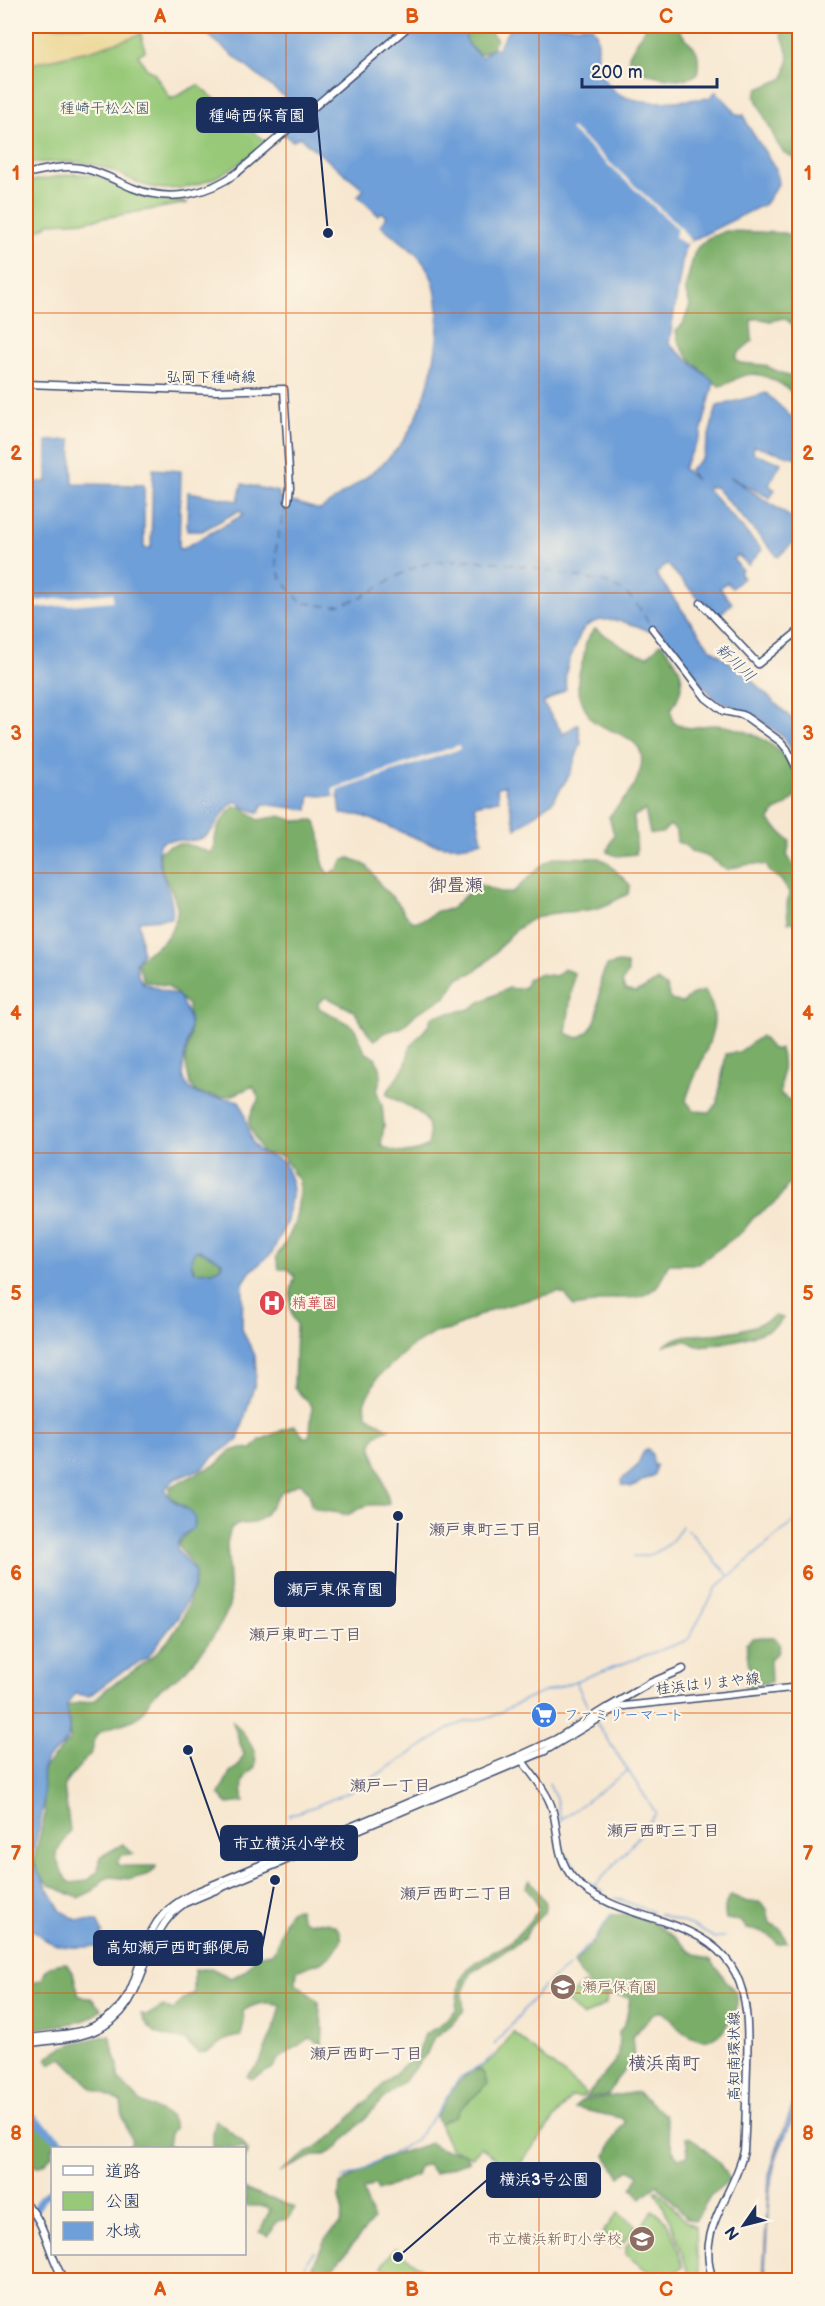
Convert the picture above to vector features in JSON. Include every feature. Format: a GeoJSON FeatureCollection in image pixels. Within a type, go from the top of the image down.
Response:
{"type":"FeatureCollection","features":[{"type":"Feature","properties":{"kind":"main road"},"geometry":{"type":"LineString","coordinates":[[26,174],[59,167],[79,168],[145,193],[163,196],[188,195],[210,189],[238,172],[408,26]]}},
{"type":"Feature","properties":{"kind":"main road","name":"弘岡下種崎線"},"geometry":{"type":"LineString","coordinates":[[26,384],[216,391],[284,389],[290,487],[288,501]]}},
{"type":"Feature","properties":{"kind":"main road"},"geometry":{"type":"LineString","coordinates":[[701,603],[758,664],[800,630]]}},
{"type":"Feature","properties":{"kind":"main road"},"geometry":{"type":"LineString","coordinates":[[652,628],[706,698],[723,711],[743,715],[781,742],[800,775]]}},
{"type":"Feature","properties":{"kind":"main road"},"geometry":{"type":"LineString","coordinates":[[606,1708],[650,1683],[683,1668]]}},
{"type":"Feature","properties":{"kind":"main road","name":"桂浜はりまや線"},"geometry":{"type":"LineString","coordinates":[[594,1719],[606,1708],[800,1687]]}},
{"type":"Feature","properties":{"kind":"main road","name":"桂浜はりまや線"},"geometry":{"type":"LineString","coordinates":[[26,2044],[95,2031],[118,2016],[135,1993],[156,1934],[169,1915],[185,1903],[520,1759],[618,1707]]}},
{"type":"Feature","properties":{"kind":"main road","name":"桂浜はりまや線"},"geometry":{"type":"LineString","coordinates":[[26,2038],[92,2027],[114,2013],[132,1990],[146,1946],[157,1922],[183,1899],[520,1759]]}},
{"type":"Feature","properties":{"kind":"main road","name":"高知南環状線"},"geometry":{"type":"LineString","coordinates":[[520,1759],[550,1801],[561,1859],[573,1878],[592,1893],[614,1905],[680,1927],[710,1944],[723,1955],[734,1970],[741,1986],[747,2008],[748,2027],[744,2151],[740,2169],[709,2236],[707,2255],[713,2280]]}},
{"type":"Feature","properties":{"kind":"main road"},"geometry":{"type":"LineString","coordinates":[[26,2204],[36,2219],[51,2255]]}},
{"type":"Feature","properties":{"kind":"main road"},"geometry":{"type":"LineString","coordinates":[[51,2255],[64,2280]]}},
{"type":"Feature","properties":{"kind":"green space"},"geometry":{"type":"Polygon","coordinates":[[[462,26],[484,26],[497,39],[490,49],[479,54],[466,42],[462,26]]]}},
{"type":"Feature","properties":{"kind":"green space"},"geometry":{"type":"Polygon","coordinates":[[[646,26],[678,26],[698,55],[697,74],[682,79],[672,79],[644,72],[629,65],[629,55],[646,26]]]}},
{"type":"Feature","properties":{"kind":"green space"},"geometry":{"type":"Polygon","coordinates":[[[779,26],[799,26],[799,161],[783,152],[755,97],[758,89],[784,78],[789,58],[779,26]]]}},
{"type":"Feature","properties":{"kind":"green space","name":"種崎干松公園"},"geometry":{"type":"Polygon","coordinates":[[[141,34],[145,51],[138,55],[146,68],[154,73],[171,99],[198,85],[267,143],[224,173],[192,186],[176,189],[141,184],[106,168],[85,163],[26,163],[26,65],[92,50],[141,34]]]}},
{"type":"Feature","properties":{"kind":"green space"},"geometry":{"type":"Polygon","coordinates":[[[74,174],[94,175],[149,198],[188,203],[86,221],[50,223],[29,237],[26,236],[26,182],[74,174]]]}},
{"type":"Feature","properties":{"kind":"green space"},"geometry":{"type":"Polygon","coordinates":[[[726,231],[785,233],[799,241],[799,334],[784,318],[770,321],[757,318],[751,321],[752,341],[737,354],[736,360],[740,363],[764,365],[799,381],[799,398],[780,383],[765,376],[749,374],[719,386],[693,362],[681,347],[676,331],[683,324],[690,305],[685,289],[694,254],[708,238],[726,231]]]}},
{"type":"Feature","properties":{"kind":"green space"},"geometry":{"type":"Polygon","coordinates":[[[595,629],[627,649],[648,656],[661,643],[674,660],[681,675],[680,691],[671,710],[673,722],[690,728],[714,725],[739,730],[766,741],[787,760],[794,771],[797,784],[795,798],[775,811],[769,821],[790,841],[787,855],[799,875],[799,923],[788,922],[789,892],[766,865],[746,864],[727,870],[708,857],[691,851],[685,845],[677,842],[676,831],[670,825],[662,833],[650,834],[645,810],[634,816],[636,854],[617,856],[607,852],[614,834],[609,817],[633,788],[642,763],[637,745],[630,739],[593,721],[581,699],[578,689],[579,673],[586,644],[595,629]]]}},
{"type":"Feature","properties":{"kind":"green space"},"geometry":{"type":"Polygon","coordinates":[[[234,807],[242,807],[258,820],[280,816],[295,821],[314,820],[320,834],[322,860],[328,874],[338,869],[342,861],[349,858],[362,863],[369,868],[381,886],[413,922],[425,919],[437,911],[451,909],[477,884],[502,893],[512,893],[542,865],[555,857],[599,858],[607,862],[630,885],[628,894],[603,907],[550,914],[526,923],[480,967],[458,978],[446,997],[418,1012],[402,1027],[384,1033],[375,1040],[354,1011],[326,997],[318,1003],[319,1008],[354,1027],[365,1052],[375,1058],[380,1067],[381,1075],[377,1092],[382,1105],[384,1125],[381,1145],[392,1151],[404,1153],[428,1146],[428,1125],[424,1118],[419,1112],[386,1094],[406,1064],[410,1047],[433,1016],[470,1009],[509,988],[525,987],[527,979],[539,974],[556,976],[564,969],[574,973],[566,1033],[578,1038],[592,1028],[595,1021],[601,979],[607,966],[618,963],[627,964],[628,973],[622,982],[625,990],[636,993],[657,981],[666,987],[671,1000],[682,1003],[693,994],[704,991],[712,1004],[714,1017],[712,1032],[686,1101],[694,1111],[710,1112],[717,1103],[726,1054],[739,1052],[761,1036],[772,1049],[780,1049],[782,1066],[780,1094],[791,1101],[799,1102],[799,1170],[776,1202],[754,1217],[743,1231],[698,1264],[669,1264],[658,1285],[642,1296],[612,1298],[574,1307],[566,1295],[558,1292],[490,1310],[450,1330],[434,1333],[409,1348],[377,1378],[364,1403],[367,1415],[389,1429],[376,1436],[372,1448],[389,1504],[366,1506],[347,1515],[320,1510],[311,1506],[309,1492],[300,1483],[281,1492],[264,1516],[254,1523],[240,1524],[231,1528],[227,1543],[230,1601],[224,1619],[185,1671],[156,1693],[138,1717],[96,1735],[92,1752],[64,1786],[70,1831],[56,1853],[57,1861],[70,1883],[86,1881],[98,1871],[100,1857],[123,1844],[133,1854],[121,1855],[117,1863],[122,1866],[156,1866],[155,1870],[131,1879],[110,1877],[103,1880],[93,1891],[78,1898],[50,1885],[38,1874],[34,1860],[45,1814],[42,1789],[43,1769],[70,1740],[69,1722],[65,1713],[67,1707],[94,1700],[151,1658],[171,1637],[186,1610],[195,1576],[193,1567],[178,1544],[195,1524],[192,1514],[169,1495],[170,1487],[217,1464],[229,1452],[241,1448],[252,1449],[260,1440],[294,1425],[304,1437],[308,1437],[310,1433],[312,1406],[294,1388],[296,1324],[290,1301],[295,1277],[288,1269],[279,1269],[276,1257],[295,1221],[299,1180],[282,1156],[262,1153],[251,1131],[250,1115],[259,1099],[253,1086],[233,1095],[221,1097],[197,1093],[190,1084],[185,1060],[190,1036],[188,1005],[168,986],[144,981],[137,962],[166,938],[174,925],[177,913],[173,893],[163,874],[160,851],[174,845],[186,844],[211,853],[215,847],[220,825],[234,807]]]}},
{"type":"Feature","properties":{"kind":"green space"},"geometry":{"type":"Polygon","coordinates":[[[199,1250],[220,1261],[221,1265],[212,1271],[195,1272],[190,1260],[192,1253],[199,1250]]]}},
{"type":"Feature","properties":{"kind":"green space"},"geometry":{"type":"Polygon","coordinates":[[[775,1316],[783,1318],[768,1330],[745,1338],[699,1346],[684,1341],[663,1346],[684,1336],[742,1329],[775,1316]]]}},
{"type":"Feature","properties":{"kind":"green space"},"geometry":{"type":"Polygon","coordinates":[[[774,1637],[780,1644],[778,1653],[770,1659],[771,1682],[745,1687],[750,1674],[746,1644],[753,1638],[774,1637]]]}},
{"type":"Feature","properties":{"kind":"green space"},"geometry":{"type":"Polygon","coordinates":[[[232,1720],[253,1747],[256,1760],[255,1767],[243,1782],[244,1802],[227,1804],[219,1794],[230,1772],[237,1767],[244,1755],[232,1720]]]}},
{"type":"Feature","properties":{"kind":"green space"},"geometry":{"type":"Polygon","coordinates":[[[530,1880],[546,1903],[544,1913],[530,1927],[525,1938],[472,1972],[462,1994],[464,2010],[452,2024],[433,2039],[427,2053],[403,2082],[383,2099],[337,2148],[325,2155],[316,2155],[279,2172],[337,2133],[359,2108],[404,2065],[417,2056],[425,2034],[438,2027],[456,2010],[460,1983],[464,1974],[476,1962],[511,1941],[539,1910],[536,1901],[526,1887],[530,1880]]]}},
{"type":"Feature","properties":{"kind":"green space"},"geometry":{"type":"Polygon","coordinates":[[[731,1895],[747,1902],[759,1902],[767,1909],[770,1923],[781,1929],[787,1942],[778,1944],[764,1933],[747,1929],[741,1921],[726,1919],[725,1906],[731,1895]]]}},
{"type":"Feature","properties":{"kind":"green space"},"geometry":{"type":"Polygon","coordinates":[[[299,1909],[302,1920],[331,1924],[339,1930],[341,1936],[336,1950],[327,1959],[297,1971],[296,1983],[318,2001],[323,2029],[322,2044],[309,2038],[278,2060],[272,2069],[251,2079],[247,2076],[259,2064],[277,2021],[281,2005],[261,2004],[243,2011],[244,2022],[241,2036],[224,2041],[200,2054],[186,2040],[159,2034],[145,2022],[141,2014],[148,2015],[163,2006],[173,2011],[181,2001],[194,1993],[194,1970],[211,1968],[231,1978],[246,1970],[255,1956],[272,1953],[287,1915],[291,1910],[299,1909]]]}},
{"type":"Feature","properties":{"kind":"green space"},"geometry":{"type":"Polygon","coordinates":[[[628,1914],[654,1923],[691,1952],[711,1960],[737,1995],[737,2003],[723,2031],[708,2040],[689,2036],[660,2011],[652,2015],[632,2037],[634,2059],[617,2079],[608,2095],[585,2098],[615,2062],[618,2055],[619,2032],[626,2021],[630,1998],[596,1991],[586,1982],[574,1963],[595,1940],[612,1915],[628,1914]]]}},
{"type":"Feature","properties":{"kind":"green space"},"geometry":{"type":"Polygon","coordinates":[[[66,1963],[73,1972],[79,1996],[91,1998],[101,2009],[86,2020],[26,2032],[26,1985],[42,1979],[51,1966],[66,1963]]]}},
{"type":"Feature","properties":{"kind":"green space"},"geometry":{"type":"Polygon","coordinates":[[[583,1983],[588,1988],[607,1996],[606,2004],[583,2017],[566,2000],[583,1983]]]}},
{"type":"Feature","properties":{"kind":"green space"},"geometry":{"type":"Polygon","coordinates":[[[513,2032],[586,2093],[582,2097],[571,2097],[513,2173],[481,2147],[472,2157],[450,2148],[436,2117],[454,2086],[495,2057],[513,2032]]]}},
{"type":"Feature","properties":{"kind":"green space"},"geometry":{"type":"Polygon","coordinates":[[[109,2035],[118,2065],[118,2078],[141,2102],[170,2116],[175,2128],[170,2134],[168,2145],[173,2147],[129,2147],[132,2142],[123,2118],[121,2102],[92,2088],[62,2058],[50,2064],[47,2059],[68,2045],[109,2035]]]}},
{"type":"Feature","properties":{"kind":"green space"},"geometry":{"type":"Polygon","coordinates":[[[474,2070],[482,2071],[488,2084],[460,2109],[455,2117],[439,2123],[436,2116],[448,2096],[467,2074],[474,2070]]]}},
{"type":"Feature","properties":{"kind":"green space"},"geometry":{"type":"Polygon","coordinates":[[[638,2092],[665,2115],[672,2149],[678,2158],[688,2155],[686,2137],[691,2138],[719,2162],[729,2180],[710,2196],[695,2221],[687,2218],[657,2184],[641,2198],[632,2188],[639,2175],[629,2169],[620,2177],[606,2156],[625,2122],[621,2118],[575,2108],[581,2101],[638,2092]]]}},
{"type":"Feature","properties":{"kind":"green space"},"geometry":{"type":"Polygon","coordinates":[[[26,2115],[46,2128],[59,2147],[51,2147],[51,2157],[43,2165],[36,2167],[26,2158],[26,2115]]]}},
{"type":"Feature","properties":{"kind":"green space"},"geometry":{"type":"Polygon","coordinates":[[[216,2120],[242,2141],[246,2147],[213,2147],[216,2120]]]}},
{"type":"Feature","properties":{"kind":"green space"},"geometry":{"type":"Polygon","coordinates":[[[431,2143],[443,2149],[464,2153],[469,2161],[434,2173],[428,2165],[419,2166],[416,2176],[378,2191],[375,2184],[363,2190],[373,2220],[333,2268],[326,2280],[307,2280],[325,2239],[340,2224],[343,2213],[339,2198],[340,2184],[382,2159],[431,2143]]]}},
{"type":"Feature","properties":{"kind":"green space"},"geometry":{"type":"Polygon","coordinates":[[[246,2189],[295,2208],[288,2219],[277,2221],[268,2236],[260,2232],[270,2210],[264,2206],[246,2206],[246,2189]]]}},
{"type":"Feature","properties":{"kind":"green space"},"geometry":{"type":"Polygon","coordinates":[[[655,2190],[658,2190],[685,2221],[696,2227],[697,2256],[702,2280],[691,2280],[673,2227],[655,2190]]]}},
{"type":"Feature","properties":{"kind":"green space"},"geometry":{"type":"Polygon","coordinates":[[[652,2211],[665,2220],[669,2226],[683,2266],[667,2280],[660,2280],[626,2255],[626,2247],[652,2211]]]}},
{"type":"Feature","properties":{"kind":"green space"},"geometry":{"type":"Polygon","coordinates":[[[618,2213],[636,2226],[620,2247],[602,2233],[618,2213]]]}},
{"type":"Feature","properties":{"kind":"green space"},"geometry":{"type":"Polygon","coordinates":[[[395,2248],[434,2278],[433,2280],[400,2280],[382,2266],[395,2248]]]}},
{"type":"Feature","properties":{"kind":"sand"},"geometry":{"type":"Polygon","coordinates":[[[26,26],[139,26],[141,34],[92,50],[26,65],[26,26]]]}},
{"type":"Feature","properties":{"kind":"water"},"geometry":{"type":"Polygon","coordinates":[[[197,26],[459,26],[467,30],[467,42],[481,57],[494,48],[497,50],[511,26],[591,26],[596,33],[598,60],[603,78],[613,90],[626,97],[659,102],[710,98],[716,91],[734,110],[733,112],[740,116],[744,115],[748,126],[776,169],[778,184],[765,204],[685,244],[669,344],[714,382],[700,437],[683,468],[696,480],[689,470],[703,457],[717,406],[766,393],[799,424],[799,456],[797,458],[754,446],[753,453],[781,463],[769,485],[775,490],[770,498],[730,477],[792,518],[799,526],[799,537],[778,557],[715,487],[709,487],[707,489],[762,550],[748,565],[738,555],[733,559],[742,570],[739,573],[743,578],[732,588],[727,582],[720,588],[732,603],[718,616],[705,602],[702,603],[667,564],[656,574],[709,647],[747,676],[795,722],[794,726],[799,733],[799,763],[783,737],[757,717],[715,699],[656,626],[649,631],[614,620],[596,621],[582,631],[578,639],[568,666],[565,679],[566,689],[543,703],[563,734],[578,724],[581,743],[570,774],[553,801],[516,829],[505,785],[497,788],[499,800],[475,805],[482,841],[465,845],[449,846],[421,840],[362,816],[341,814],[339,797],[310,795],[308,810],[263,804],[259,813],[234,802],[225,810],[211,831],[202,838],[191,841],[170,840],[159,844],[159,864],[171,900],[172,918],[139,921],[142,953],[136,963],[138,976],[143,983],[179,996],[185,1008],[190,1022],[190,1031],[183,1071],[184,1080],[189,1088],[203,1096],[239,1101],[254,1145],[261,1152],[284,1162],[291,1180],[292,1192],[287,1221],[272,1253],[250,1272],[243,1283],[242,1329],[255,1356],[256,1372],[255,1383],[238,1440],[215,1455],[203,1468],[175,1479],[165,1489],[173,1501],[195,1517],[194,1527],[182,1536],[177,1545],[177,1549],[195,1572],[194,1587],[178,1617],[147,1658],[120,1673],[89,1696],[76,1694],[70,1700],[66,1710],[69,1725],[68,1737],[44,1764],[42,1774],[44,1801],[32,1857],[34,1865],[61,1911],[77,1920],[97,1921],[103,1933],[101,1935],[104,1943],[100,1945],[67,1947],[46,1940],[26,1923],[26,482],[47,482],[47,441],[71,440],[73,484],[144,485],[144,548],[151,548],[153,469],[181,471],[179,549],[182,549],[243,515],[240,510],[202,531],[187,531],[188,492],[238,501],[242,484],[279,492],[279,498],[320,510],[379,467],[408,434],[427,390],[437,338],[438,313],[429,272],[420,258],[380,225],[387,217],[382,212],[378,215],[358,196],[364,189],[299,137],[293,141],[277,130],[295,106],[197,26]],[[199,1250],[194,1252],[192,1258],[191,1265],[195,1272],[215,1271],[221,1267],[222,1262],[199,1250]]]}},
{"type":"Feature","properties":{"kind":"water"},"geometry":{"type":"Polygon","coordinates":[[[648,1449],[652,1454],[653,1464],[656,1465],[654,1475],[631,1487],[622,1485],[621,1480],[636,1467],[644,1451],[648,1449]]]}},
{"type":"Feature","properties":{"kind":"water"},"geometry":{"type":"Polygon","coordinates":[[[799,2090],[797,2108],[779,2151],[773,2173],[765,2265],[767,2280],[763,2280],[769,2175],[799,2090]]]}},
{"type":"Feature","properties":{"kind":"pier"},"geometry":{"type":"Polygon","coordinates":[[[572,128],[682,229],[691,242],[685,244],[675,237],[677,228],[570,130],[572,128]]]}},
{"type":"Feature","properties":{"kind":"pier"},"geometry":{"type":"Polygon","coordinates":[[[113,593],[113,601],[26,609],[26,602],[113,593]]]}},
{"type":"Feature","properties":{"kind":"pier"},"geometry":{"type":"Polygon","coordinates":[[[459,745],[460,749],[337,791],[338,797],[334,797],[332,789],[459,745]]]}},
{"type":"Feature","properties":{"kind":"waterway"},"geometry":{"type":"LineString","coordinates":[[290,1817],[289,1815],[355,1789],[452,1727],[468,1721],[491,1717],[526,1699],[685,1641],[689,1638],[717,1587],[800,1516]]}},
{"type":"Feature","properties":{"kind":"waterway"},"geometry":{"type":"LineString","coordinates":[[633,1556],[649,1555],[662,1549],[682,1526]]}},
{"type":"Feature","properties":{"kind":"waterway"},"geometry":{"type":"LineString","coordinates":[[688,1530],[728,1575]]}},
{"type":"Feature","properties":{"kind":"waterway"},"geometry":{"type":"LineString","coordinates":[[576,1682],[592,1716]]}},
{"type":"Feature","properties":{"kind":"waterway"},"geometry":{"type":"LineString","coordinates":[[595,1886],[631,1846],[656,1813],[596,1722]]}},
{"type":"Feature","properties":{"kind":"waterway"},"geometry":{"type":"LineString","coordinates":[[561,1820],[627,1771]]}},
{"type":"Feature","properties":{"kind":"waterway"},"geometry":{"type":"LineString","coordinates":[[549,1783],[561,1820]]}},
{"type":"Feature","properties":{"kind":"waterway"},"geometry":{"type":"LineString","coordinates":[[567,1855],[582,1877]]}},
{"type":"Feature","properties":{"kind":"waterway"},"geometry":{"type":"LineString","coordinates":[[586,1881],[603,1892]]}},
{"type":"Feature","properties":{"kind":"waterway"},"geometry":{"type":"LineString","coordinates":[[616,1898],[653,1912]]}},
{"type":"Feature","properties":{"kind":"waterway"},"geometry":{"type":"LineString","coordinates":[[574,1962],[586,1946],[594,1940],[611,1914]]}},
{"type":"Feature","properties":{"kind":"waterway"},"geometry":{"type":"LineString","coordinates":[[659,1914],[693,1926],[715,1938],[724,1937]]}},
{"type":"Feature","properties":{"kind":"waterway"},"geometry":{"type":"LineString","coordinates":[[547,1983],[570,1966]]}},
{"type":"Feature","properties":{"kind":"waterway"},"geometry":{"type":"LineString","coordinates":[[494,2045],[544,1986]]}},
{"type":"Feature","properties":{"kind":"waterway"},"geometry":{"type":"LineString","coordinates":[[342,2179],[362,2171],[417,2138],[460,2077],[483,2065],[494,2054]]}},
{"type":"Feature","properties":{"kind":"waterway"},"geometry":{"type":"LineString","coordinates":[[26,2112],[67,2147]]}},
{"type":"Feature","properties":{"kind":"waterway"},"geometry":{"type":"LineString","coordinates":[[26,2224],[42,2198],[51,2191]]}},
{"type":"Feature","properties":{"kind":"waterway"},"geometry":{"type":"LineString","coordinates":[[302,2280],[307,2261],[314,2251]]}},
{"type":"Feature","properties":{"kind":"ferry route"},"geometry":{"type":"LineString","coordinates":[[287,504],[278,537],[276,563],[282,579],[301,602],[327,606],[343,604],[415,567],[446,561],[468,560],[515,565],[604,582],[632,599],[650,625]]}},
{"type":"Feature","properties":{"kind":"place","name":"種崎西保育園"},"geometry":{"type":"Point","coordinates":[328,233]}},
{"type":"Feature","properties":{"kind":"place","name":"精華園"},"geometry":{"type":"Point","coordinates":[272,1303]}},
{"type":"Feature","properties":{"kind":"place","name":"瀬戸東保育園"},"geometry":{"type":"Point","coordinates":[398,1516]}},
{"type":"Feature","properties":{"kind":"place","name":"ファミリーマート"},"geometry":{"type":"Point","coordinates":[544,1715]}},
{"type":"Feature","properties":{"kind":"place","name":"市立横浜小学校"},"geometry":{"type":"Point","coordinates":[188,1750]}},
{"type":"Feature","properties":{"kind":"place","name":"高知瀬戸西町郵便局"},"geometry":{"type":"Point","coordinates":[275,1880]}},
{"type":"Feature","properties":{"kind":"place","name":"瀬戸保育園"},"geometry":{"type":"Point","coordinates":[563,1987]}},
{"type":"Feature","properties":{"kind":"place","name":"市立横浜新町小学校"},"geometry":{"type":"Point","coordinates":[642,2239]}},
{"type":"Feature","properties":{"kind":"place","name":"横浜3号公園"},"geometry":{"type":"Point","coordinates":[398,2257]}},
{"type":"Feature","properties":{"kind":"district","name":"御畳瀬"},"geometry":{"type":"Point","coordinates":[456,885]}},
{"type":"Feature","properties":{"kind":"district","name":"瀬戸東町三丁目"},"geometry":{"type":"Point","coordinates":[485,1530]}},
{"type":"Feature","properties":{"kind":"district","name":"瀬戸東町二丁目"},"geometry":{"type":"Point","coordinates":[305,1635]}},
{"type":"Feature","properties":{"kind":"district","name":"瀬戸一丁目"},"geometry":{"type":"Point","coordinates":[390,1786]}},
{"type":"Feature","properties":{"kind":"district","name":"瀬戸西町三丁目"},"geometry":{"type":"Point","coordinates":[663,1831]}},
{"type":"Feature","properties":{"kind":"district","name":"瀬戸西町二丁目"},"geometry":{"type":"Point","coordinates":[456,1894]}},
{"type":"Feature","properties":{"kind":"district","name":"瀬戸西町一丁目"},"geometry":{"type":"Point","coordinates":[366,2054]}},
{"type":"Feature","properties":{"kind":"district","name":"横浜南町"},"geometry":{"type":"Point","coordinates":[664,2063]}},
{"type":"Feature","properties":{"kind":"water label","name":"新川川"},"geometry":{"type":"Point","coordinates":[735,663]}}]}
